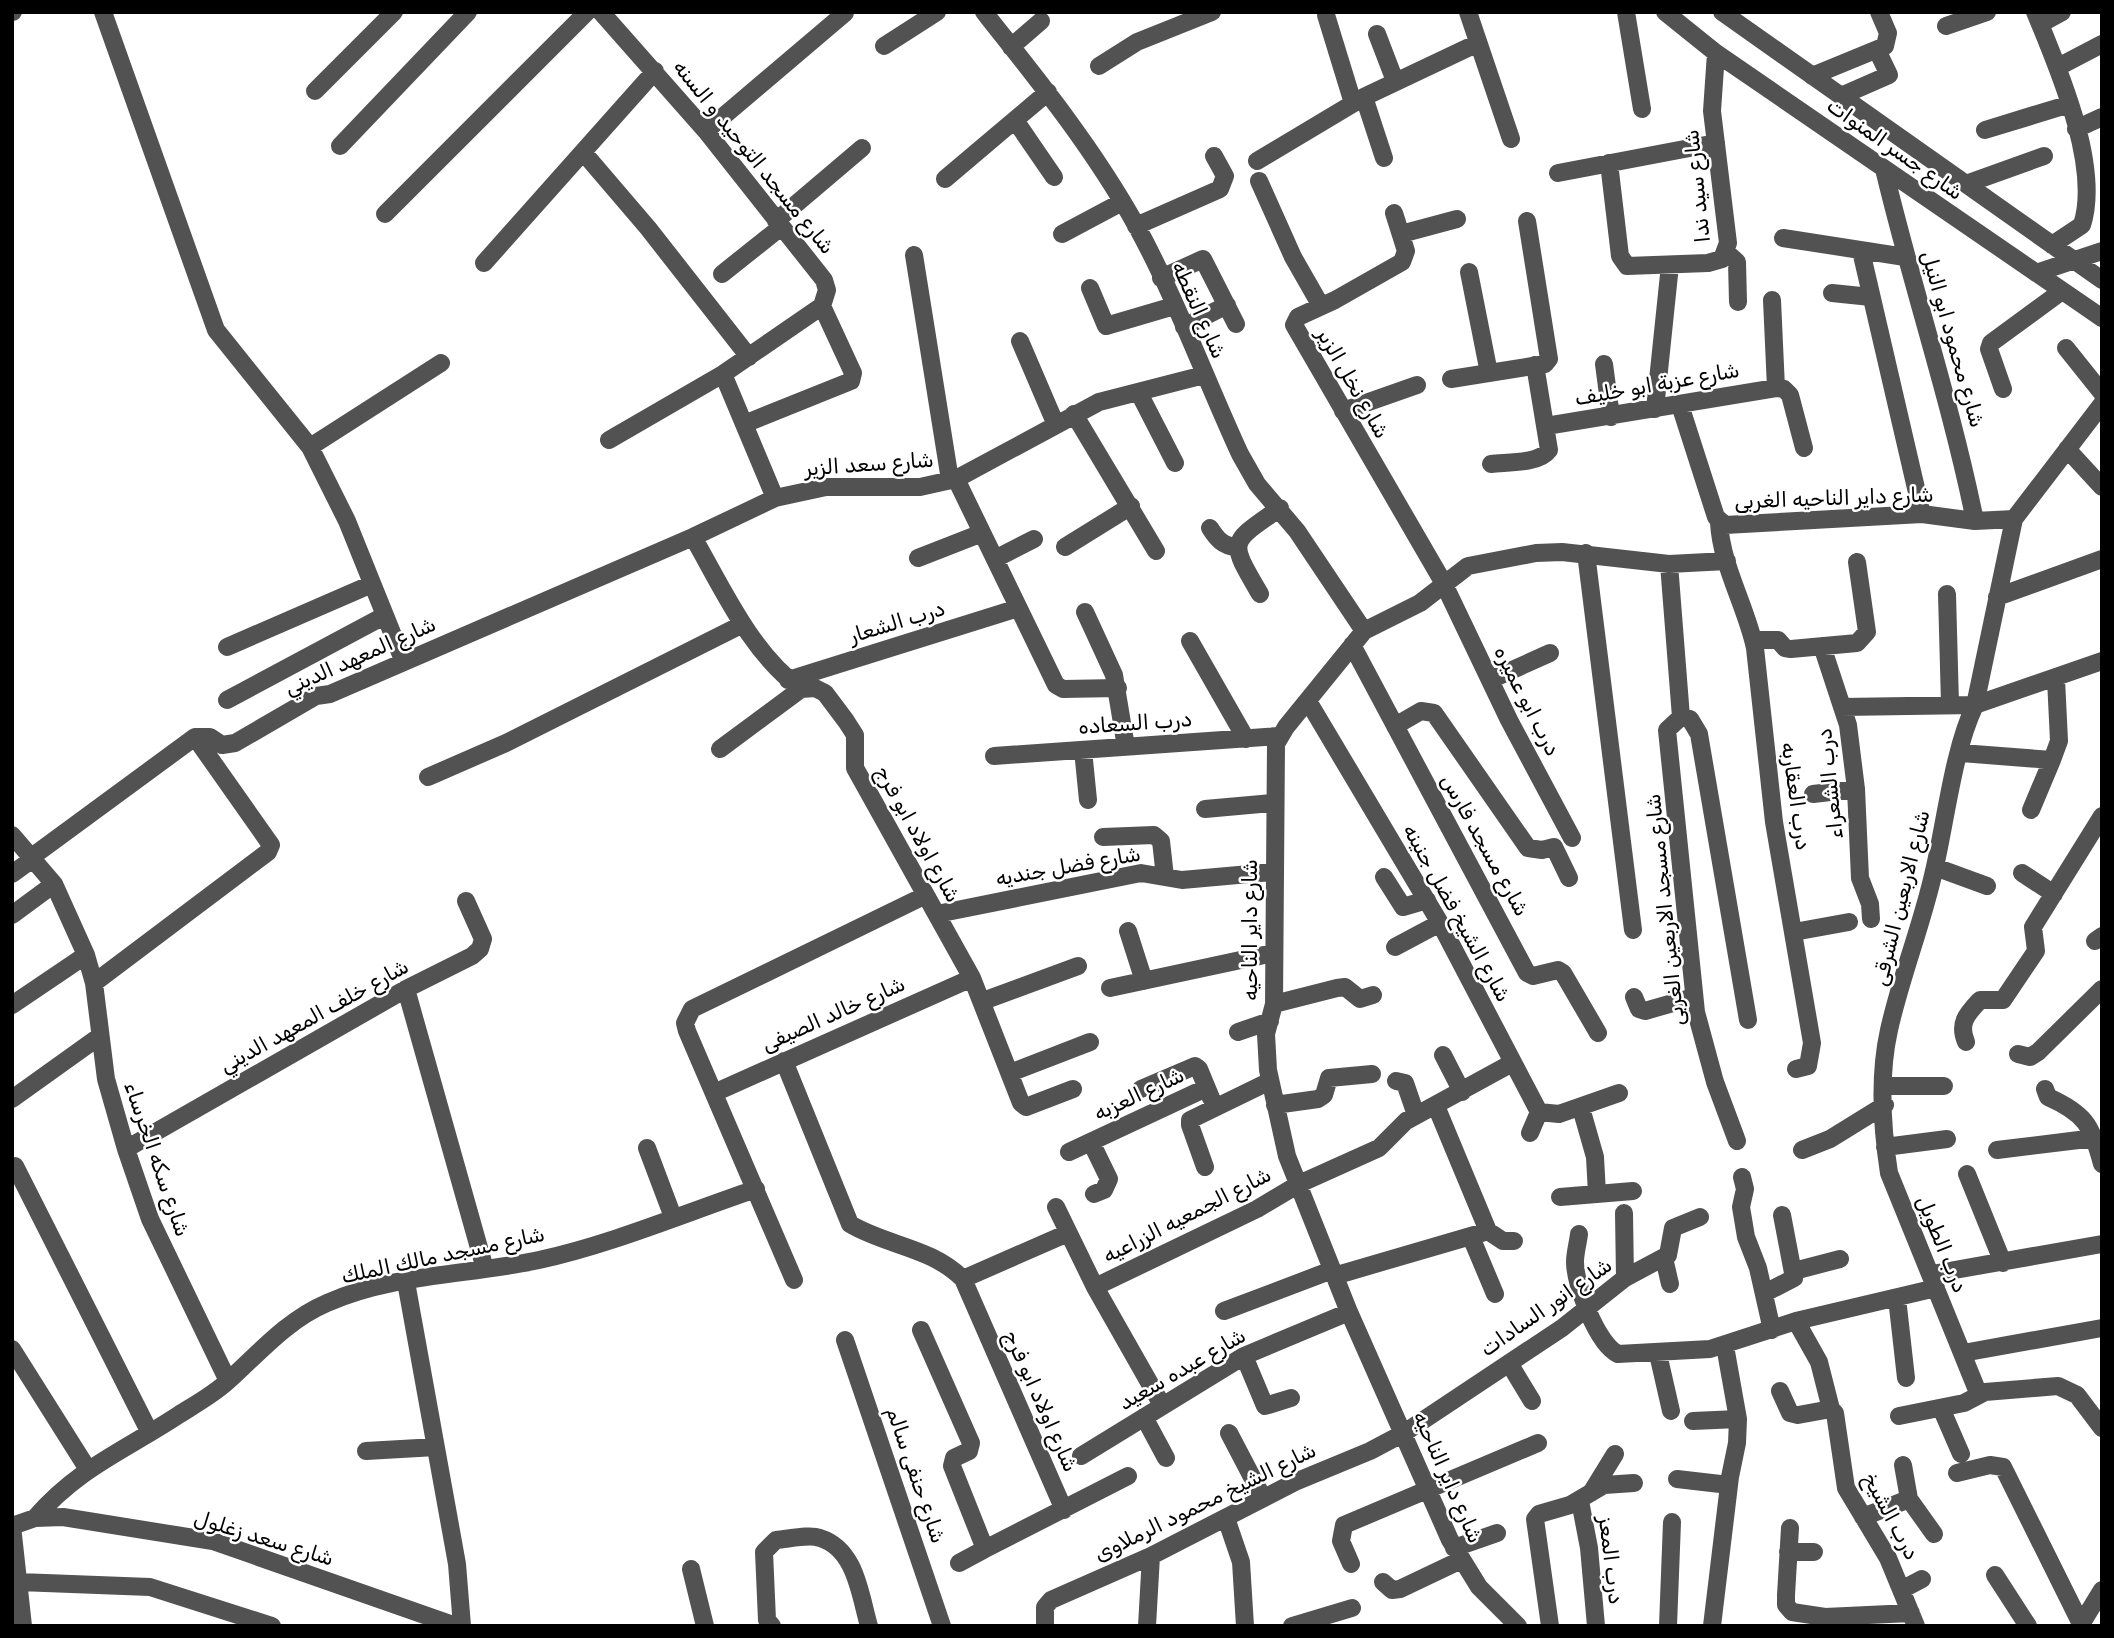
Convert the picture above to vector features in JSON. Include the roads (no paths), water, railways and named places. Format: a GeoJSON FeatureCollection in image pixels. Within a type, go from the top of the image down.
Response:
{"type":"FeatureCollection","features":[{"type":"Feature","properties":{"kind":"street"},"geometry":{"type":"LineString","coordinates":[[103,12],[216,330],[310,447],[348,521],[403,660]]}},
{"type":"Feature","properties":{"kind":"street"},"geometry":{"type":"LineString","coordinates":[[315,91],[394,12]]}},
{"type":"Feature","properties":{"kind":"street"},"geometry":{"type":"LineString","coordinates":[[340,146],[468,12]]}},
{"type":"Feature","properties":{"kind":"street"},"geometry":{"type":"LineString","coordinates":[[386,214],[587,12]]}},
{"type":"Feature","properties":{"kind":"street","name":"شارع مسجد التوحيد و السنه"},"geometry":{"type":"LineString","coordinates":[[601,12],[706,131],[824,280],[827,290],[822,306],[853,373],[851,381],[744,424]]}},
{"type":"Feature","properties":{"kind":"street"},"geometry":{"type":"LineString","coordinates":[[884,46],[937,12]]}},
{"type":"Feature","properties":{"kind":"street","name":"شارع النقطه"},"geometry":{"type":"LineString","coordinates":[[984,12],[1073,123],[1122,202],[1161,278],[1245,464],[1257,484],[1280,508],[1364,631]]}},
{"type":"Feature","properties":{"kind":"street"},"geometry":{"type":"LineString","coordinates":[[1099,66],[1137,42],[1212,12]]}},
{"type":"Feature","properties":{"kind":"street"},"geometry":{"type":"LineString","coordinates":[[1468,12],[1511,138]]}},
{"type":"Feature","properties":{"kind":"street"},"geometry":{"type":"LineString","coordinates":[[1626,12],[1642,109]]}},
{"type":"Feature","properties":{"kind":"street","name":"شارع جسر المنوات"},"geometry":{"type":"LineString","coordinates":[[1665,12],[1717,53],[2102,318]]}},
{"type":"Feature","properties":{"kind":"street","name":"شارع جسر المنوات"},"geometry":{"type":"LineString","coordinates":[[1722,12],[2102,280]]}},
{"type":"Feature","properties":{"kind":"street"},"geometry":{"type":"LineString","coordinates":[[1812,76],[1885,46],[1888,33],[1878,12]]}},
{"type":"Feature","properties":{"kind":"street"},"geometry":{"type":"LineString","coordinates":[[1946,26],[1987,12]]}},
{"type":"Feature","properties":{"kind":"street"},"geometry":{"type":"LineString","coordinates":[[2052,245],[2082,225],[2087,209],[2088,191],[2070,104],[2038,18],[2062,12]]}},
{"type":"Feature","properties":{"kind":"street"},"geometry":{"type":"LineString","coordinates":[[706,131],[845,13]]}},
{"type":"Feature","properties":{"kind":"street"},"geometry":{"type":"LineString","coordinates":[[1326,15],[1384,158]]}},
{"type":"Feature","properties":{"kind":"street"},"geometry":{"type":"LineString","coordinates":[[1011,47],[1041,21]]}},
{"type":"Feature","properties":{"kind":"street"},"geometry":{"type":"LineString","coordinates":[[1377,34],[1395,81]]}},
{"type":"Feature","properties":{"kind":"street"},"geometry":{"type":"LineString","coordinates":[[1257,161],[1359,100],[1478,43]]}},
{"type":"Feature","properties":{"kind":"street"},"geometry":{"type":"LineString","coordinates":[[2058,67],[2102,44]]}},
{"type":"Feature","properties":{"kind":"street"},"geometry":{"type":"LineString","coordinates":[[1842,96],[1889,75],[1877,50]]}},
{"type":"Feature","properties":{"kind":"street","name":"شارع سيد ندا"},"geometry":{"type":"LineString","coordinates":[[1609,163],[1622,261],[1636,267],[1717,262],[1727,253],[1712,92],[1717,53]]}},
{"type":"Feature","properties":{"kind":"street"},"geometry":{"type":"LineString","coordinates":[[484,263],[655,71]]}},
{"type":"Feature","properties":{"kind":"street"},"geometry":{"type":"LineString","coordinates":[[945,179],[1048,92]]}},
{"type":"Feature","properties":{"kind":"street"},"geometry":{"type":"LineString","coordinates":[[1985,130],[2070,104]]}},
{"type":"Feature","properties":{"kind":"street"},"geometry":{"type":"LineString","coordinates":[[2076,129],[2102,117]]}},
{"type":"Feature","properties":{"kind":"street"},"geometry":{"type":"LineString","coordinates":[[1014,120],[1054,177]]}},
{"type":"Feature","properties":{"kind":"street"},"geometry":{"type":"LineString","coordinates":[[1558,173],[1716,143]]}},
{"type":"Feature","properties":{"kind":"street"},"geometry":{"type":"LineString","coordinates":[[722,274],[862,148]]}},
{"type":"Feature","properties":{"kind":"street"},"geometry":{"type":"LineString","coordinates":[[583,152],[648,228],[749,357]]}},
{"type":"Feature","properties":{"kind":"street"},"geometry":{"type":"LineString","coordinates":[[1136,226],[1220,189],[1225,176],[1214,156]]}},
{"type":"Feature","properties":{"kind":"street"},"geometry":{"type":"LineString","coordinates":[[1966,184],[2044,156]]}},
{"type":"Feature","properties":{"kind":"street","name":"شارع محمود ابو النيل"},"geometry":{"type":"LineString","coordinates":[[1884,169],[1905,257],[1957,433],[1975,521]]}},
{"type":"Feature","properties":{"kind":"street"},"geometry":{"type":"LineString","coordinates":[[1259,181],[1293,257],[1321,306]]}},
{"type":"Feature","properties":{"kind":"street"},"geometry":{"type":"LineString","coordinates":[[1062,234],[1122,202]]}},
{"type":"Feature","properties":{"kind":"street","name":"شارع نخل الزير"},"geometry":{"type":"LineString","coordinates":[[1394,213],[1406,251],[1402,262],[1295,319],[1294,325],[1443,582]]}},
{"type":"Feature","properties":{"kind":"street"},"geometry":{"type":"LineString","coordinates":[[1401,234],[1457,219]]}},
{"type":"Feature","properties":{"kind":"street"},"geometry":{"type":"LineString","coordinates":[[1451,379],[1545,363],[1549,359],[1527,221]]}},
{"type":"Feature","properties":{"kind":"street"},"geometry":{"type":"LineString","coordinates":[[1783,238],[1905,257]]}},
{"type":"Feature","properties":{"kind":"street"},"geometry":{"type":"LineString","coordinates":[[1861,251],[1922,514]]}},
{"type":"Feature","properties":{"kind":"street"},"geometry":{"type":"LineString","coordinates":[[2036,273],[2102,251]]}},
{"type":"Feature","properties":{"kind":"street"},"geometry":{"type":"LineString","coordinates":[[1727,253],[1737,262],[1738,302]]}},
{"type":"Feature","properties":{"kind":"street"},"geometry":{"type":"LineString","coordinates":[[914,255],[953,480],[1056,685],[1063,689],[1118,688]]}},
{"type":"Feature","properties":{"kind":"street"},"geometry":{"type":"LineString","coordinates":[[1161,278],[1203,258],[1236,324]]}},
{"type":"Feature","properties":{"kind":"street","name":"شارع سيد ندا"},"geometry":{"type":"LineString","coordinates":[[1655,409],[1670,265]]}},
{"type":"Feature","properties":{"kind":"street"},"geometry":{"type":"LineString","coordinates":[[1469,272],[1489,373]]}},
{"type":"Feature","properties":{"kind":"street"},"geometry":{"type":"LineString","coordinates":[[1090,288],[1106,326],[1174,306]]}},
{"type":"Feature","properties":{"kind":"street"},"geometry":{"type":"LineString","coordinates":[[2003,389],[1991,358],[1991,343],[2062,291]]}},
{"type":"Feature","properties":{"kind":"street"},"geometry":{"type":"LineString","coordinates":[[1832,293],[1871,297]]}},
{"type":"Feature","properties":{"kind":"street"},"geometry":{"type":"LineString","coordinates":[[1772,300],[1776,388],[1784,388],[1790,394],[1804,448]]}},
{"type":"Feature","properties":{"kind":"street"},"geometry":{"type":"LineString","coordinates":[[1184,327],[1227,305]]}},
{"type":"Feature","properties":{"kind":"street"},"geometry":{"type":"LineString","coordinates":[[609,440],[723,374],[822,306]]}},
{"type":"Feature","properties":{"kind":"street"},"geometry":{"type":"LineString","coordinates":[[1020,341],[1056,425]]}},
{"type":"Feature","properties":{"kind":"street"},"geometry":{"type":"LineString","coordinates":[[2066,348],[2102,393]]}},
{"type":"Feature","properties":{"kind":"street"},"geometry":{"type":"LineString","coordinates":[[310,447],[441,363]]}},
{"type":"Feature","properties":{"kind":"street"},"geometry":{"type":"LineString","coordinates":[[1604,364],[1611,417]]}},
{"type":"Feature","properties":{"kind":"street"},"geometry":{"type":"LineString","coordinates":[[1491,464],[1545,456],[1549,450],[1535,365]]}},
{"type":"Feature","properties":{"kind":"street"},"geometry":{"type":"LineString","coordinates":[[723,374],[775,498]]}},
{"type":"Feature","properties":{"kind":"street","name":"شارع سعد الزير"},"geometry":{"type":"LineString","coordinates":[[693,537],[775,498],[826,486],[920,487],[953,480],[1099,402],[1204,375]]}},
{"type":"Feature","properties":{"kind":"street"},"geometry":{"type":"LineString","coordinates":[[1343,411],[1417,385]]}},
{"type":"Feature","properties":{"kind":"street","name":"شارع عزبة ابو خليف"},"geometry":{"type":"LineString","coordinates":[[1546,426],[1776,388]]}},
{"type":"Feature","properties":{"kind":"street"},"geometry":{"type":"LineString","coordinates":[[1139,393],[1174,463]]}},
{"type":"Feature","properties":{"kind":"street"},"geometry":{"type":"LineString","coordinates":[[2014,519],[2102,404]]}},
{"type":"Feature","properties":{"kind":"street","name":"شارع داير الناحيه الغربى"},"geometry":{"type":"LineString","coordinates":[[1680,405],[1719,522],[1725,525],[1922,514],[1975,521],[2014,519]]}},
{"type":"Feature","properties":{"kind":"street"},"geometry":{"type":"LineString","coordinates":[[1074,414],[1156,551]]}},
{"type":"Feature","properties":{"kind":"street"},"geometry":{"type":"LineString","coordinates":[[2067,449],[2102,487]]}},
{"type":"Feature","properties":{"kind":"street"},"geometry":{"type":"LineString","coordinates":[[1065,547],[1131,506]]}},
{"type":"Feature","properties":{"kind":"street"},"geometry":{"type":"LineString","coordinates":[[1260,594],[1236,547],[1240,537],[1280,508]]}},
{"type":"Feature","properties":{"kind":"street","name":"شارع الاربعين الشرقى"},"geometry":{"type":"LineString","coordinates":[[1885,1105],[1884,1065],[1889,1029],[1935,867],[1975,705],[2014,519]]}},
{"type":"Feature","properties":{"kind":"street","name":"درب العقاربه"},"geometry":{"type":"LineString","coordinates":[[1719,522],[1727,561],[1753,640],[1774,822],[1812,1043],[1808,1066],[1796,1069]]}},
{"type":"Feature","properties":{"kind":"street"},"geometry":{"type":"LineString","coordinates":[[1210,528],[1217,539],[1228,546],[1236,547]]}},
{"type":"Feature","properties":{"kind":"street"},"geometry":{"type":"LineString","coordinates":[[918,558],[982,534]]}},
{"type":"Feature","properties":{"kind":"street"},"geometry":{"type":"LineString","coordinates":[[693,537],[743,624],[794,685]]}},
{"type":"Feature","properties":{"kind":"street","name":"شارع المعهد الديني"},"geometry":{"type":"LineString","coordinates":[[195,737],[210,737],[222,745],[235,743],[316,696],[330,694],[403,660],[693,537]]}},
{"type":"Feature","properties":{"kind":"street"},"geometry":{"type":"LineString","coordinates":[[995,559],[1034,539]]}},
{"type":"Feature","properties":{"kind":"street"},"geometry":{"type":"LineString","coordinates":[[1586,552],[1633,930]]}},
{"type":"Feature","properties":{"kind":"street","name":"شارع داير الناحيه"},"geometry":{"type":"LineString","coordinates":[[1518,1626],[1493,1603],[1457,1554],[1349,1312],[1287,1156],[1270,1081],[1266,1041],[1272,1013],[1273,761],[1279,736],[1364,631],[1420,603],[1443,582],[1468,566],[1536,553],[1586,552],[1669,564],[1727,561]]}},
{"type":"Feature","properties":{"kind":"street"},"geometry":{"type":"LineString","coordinates":[[1997,597],[2102,559]]}},
{"type":"Feature","properties":{"kind":"street"},"geometry":{"type":"LineString","coordinates":[[1753,640],[1778,640],[1785,648],[1791,649],[1857,643],[1867,632],[1857,562]]}},
{"type":"Feature","properties":{"kind":"street","name":"شارع مسجد الاربعين الغربى"},"geometry":{"type":"LineString","coordinates":[[1669,564],[1681,718],[1669,725],[1668,730],[1694,997],[1715,1082],[1737,1141]]}},
{"type":"Feature","properties":{"kind":"street","name":"درب ابو عميره"},"geometry":{"type":"LineString","coordinates":[[1443,582],[1490,680],[1572,838]]}},
{"type":"Feature","properties":{"kind":"street"},"geometry":{"type":"LineString","coordinates":[[228,648],[372,584]]}},
{"type":"Feature","properties":{"kind":"street"},"geometry":{"type":"LineString","coordinates":[[1947,594],[1950,704]]}},
{"type":"Feature","properties":{"kind":"street","name":"درب الشعار"},"geometry":{"type":"LineString","coordinates":[[720,749],[794,685],[1018,608]]}},
{"type":"Feature","properties":{"kind":"street"},"geometry":{"type":"LineString","coordinates":[[1085,612],[1118,688],[1126,747]]}},
{"type":"Feature","properties":{"kind":"street"},"geometry":{"type":"LineString","coordinates":[[227,700],[384,617]]}},
{"type":"Feature","properties":{"kind":"street"},"geometry":{"type":"LineString","coordinates":[[428,777],[506,743],[743,624]]}},
{"type":"Feature","properties":{"kind":"street"},"geometry":{"type":"LineString","coordinates":[[1190,640],[1246,739]]}},
{"type":"Feature","properties":{"kind":"street","name":"شارع مسجد فارس"},"geometry":{"type":"LineString","coordinates":[[1352,645],[1502,921],[1527,973],[1534,976],[1558,970],[1563,973],[1598,1033]]}},
{"type":"Feature","properties":{"kind":"street","name":"درب الشعراء"},"geometry":{"type":"LineString","coordinates":[[1822,646],[1848,725],[1856,789],[1860,878],[1870,904],[1871,919]]}},
{"type":"Feature","properties":{"kind":"street"},"geometry":{"type":"LineString","coordinates":[[1490,680],[1550,653]]}},
{"type":"Feature","properties":{"kind":"street"},"geometry":{"type":"LineString","coordinates":[[1842,707],[1975,705],[2102,662]]}},
{"type":"Feature","properties":{"kind":"street"},"geometry":{"type":"LineString","coordinates":[[2031,810],[2059,741],[2056,678]]}},
{"type":"Feature","properties":{"kind":"street","name":"شارع اولاد ابو فرج"},"geometry":{"type":"LineString","coordinates":[[794,685],[825,692],[855,736],[855,768],[972,978],[1021,1103],[1026,1107],[1073,1088]]}},
{"type":"Feature","properties":{"kind":"street","name":"شارع الشيخ فضل جنينه"},"geometry":{"type":"LineString","coordinates":[[1308,701],[1440,923],[1539,1112]]}},
{"type":"Feature","properties":{"kind":"street"},"geometry":{"type":"LineString","coordinates":[[1395,726],[1421,711],[1434,713],[1528,848],[1542,850],[1554,847],[1569,877]]}},
{"type":"Feature","properties":{"kind":"street"},"geometry":{"type":"LineString","coordinates":[[1681,718],[1690,719],[1699,734],[1748,1020]]}},
{"type":"Feature","properties":{"kind":"street","name":"درب السعاده"},"geometry":{"type":"LineString","coordinates":[[994,756],[1279,736]]}},
{"type":"Feature","properties":{"kind":"street"},"geometry":{"type":"LineString","coordinates":[[12,874],[195,737],[269,838],[268,852],[94,983]]}},
{"type":"Feature","properties":{"kind":"street"},"geometry":{"type":"LineString","coordinates":[[1083,750],[1088,800]]}},
{"type":"Feature","properties":{"kind":"street"},"geometry":{"type":"LineString","coordinates":[[1961,753],[2052,760]]}},
{"type":"Feature","properties":{"kind":"street"},"geometry":{"type":"LineString","coordinates":[[1813,794],[1856,789]]}},
{"type":"Feature","properties":{"kind":"street"},"geometry":{"type":"LineString","coordinates":[[1205,809],[1273,803]]}},
{"type":"Feature","properties":{"kind":"street"},"geometry":{"type":"LineString","coordinates":[[1966,1042],[1962,1033],[1965,1017],[1980,1000],[1997,1002],[2003,999],[2036,951],[2033,927],[2102,816]]}},
{"type":"Feature","properties":{"kind":"street","name":"شارع سكه الخرساء"},"geometry":{"type":"LineString","coordinates":[[12,835],[54,884],[86,955],[94,983],[106,1079],[125,1149],[150,1219],[228,1381]]}},
{"type":"Feature","properties":{"kind":"street","name":"شارع فضل جنديه"},"geometry":{"type":"LineString","coordinates":[[1104,837],[1154,835],[1161,841],[1165,877]]}},
{"type":"Feature","properties":{"kind":"street"},"geometry":{"type":"LineString","coordinates":[[1935,867],[1987,886]]}},
{"type":"Feature","properties":{"kind":"street","name":"شارع فضل جنديه"},"geometry":{"type":"LineString","coordinates":[[937,914],[1141,873],[1182,880],[1273,872]]}},
{"type":"Feature","properties":{"kind":"street"},"geometry":{"type":"LineString","coordinates":[[2022,873],[2054,894]]}},
{"type":"Feature","properties":{"kind":"street"},"geometry":{"type":"LineString","coordinates":[[1384,877],[1403,907],[1427,900]]}},
{"type":"Feature","properties":{"kind":"street"},"geometry":{"type":"LineString","coordinates":[[12,915],[54,884]]}},
{"type":"Feature","properties":{"kind":"street"},"geometry":{"type":"LineString","coordinates":[[794,1280],[685,1023],[692,1009],[924,896]]}},
{"type":"Feature","properties":{"kind":"street","name":"شارع خلف المعهد الديني"},"geometry":{"type":"LineString","coordinates":[[125,1149],[480,949],[482,933],[466,901]]}},
{"type":"Feature","properties":{"kind":"street"},"geometry":{"type":"LineString","coordinates":[[1794,932],[1849,922]]}},
{"type":"Feature","properties":{"kind":"street"},"geometry":{"type":"LineString","coordinates":[[1395,947],[1440,923]]}},
{"type":"Feature","properties":{"kind":"street"},"geometry":{"type":"LineString","coordinates":[[1128,931],[1144,981]]}},
{"type":"Feature","properties":{"kind":"street"},"geometry":{"type":"LineString","coordinates":[[1110,988],[1273,953]]}},
{"type":"Feature","properties":{"kind":"street"},"geometry":{"type":"LineString","coordinates":[[12,1005],[86,955]]}},
{"type":"Feature","properties":{"kind":"street"},"geometry":{"type":"LineString","coordinates":[[983,1001],[1078,967]]}},
{"type":"Feature","properties":{"kind":"street","name":"شارع خالد الصيفى"},"geometry":{"type":"LineString","coordinates":[[714,1093],[972,978]]}},
{"type":"Feature","properties":{"kind":"street"},"geometry":{"type":"LineString","coordinates":[[1238,1032],[1272,1013],[1337,988],[1345,987],[1360,999],[1373,995]]}},
{"type":"Feature","properties":{"kind":"street"},"geometry":{"type":"LineString","coordinates":[[406,989],[485,1269]]}},
{"type":"Feature","properties":{"kind":"street"},"geometry":{"type":"LineString","coordinates":[[2018,1054],[2030,1057],[2038,1052],[2102,989]]}},
{"type":"Feature","properties":{"kind":"street"},"geometry":{"type":"LineString","coordinates":[[1634,998],[1639,1009],[1645,1011],[1694,997]]}},
{"type":"Feature","properties":{"kind":"street"},"geometry":{"type":"LineString","coordinates":[[12,1099],[100,1036]]}},
{"type":"Feature","properties":{"kind":"street"},"geometry":{"type":"LineString","coordinates":[[1010,1073],[1090,1042]]}},
{"type":"Feature","properties":{"kind":"street"},"geometry":{"type":"LineString","coordinates":[[1443,1055],[1462,1092]]}},
{"type":"Feature","properties":{"kind":"street"},"geometry":{"type":"LineString","coordinates":[[784,1061],[850,1224],[863,1231],[913,1247],[946,1265],[963,1279],[1068,1233]]}},
{"type":"Feature","properties":{"kind":"street","name":"شارع الجمعيه الزراعيه"},"geometry":{"type":"LineString","coordinates":[[1095,1287],[1257,1209],[1298,1184],[1379,1149],[1416,1115],[1512,1063]]}},
{"type":"Feature","properties":{"kind":"street"},"geometry":{"type":"LineString","coordinates":[[1140,1088],[1195,1066],[1199,1069],[1214,1108]]}},
{"type":"Feature","properties":{"kind":"street"},"geometry":{"type":"LineString","coordinates":[[1275,1105],[1318,1099],[1324,1095],[1329,1078],[1372,1074]]}},
{"type":"Feature","properties":{"kind":"street"},"geometry":{"type":"LineString","coordinates":[[1205,1167],[1190,1120],[1270,1081]]}},
{"type":"Feature","properties":{"kind":"street"},"geometry":{"type":"LineString","coordinates":[[1396,1081],[1405,1083],[1416,1115]]}},
{"type":"Feature","properties":{"kind":"street"},"geometry":{"type":"LineString","coordinates":[[1884,1086],[1944,1086]]}},
{"type":"Feature","properties":{"kind":"street","name":"شارع العزبه"},"geometry":{"type":"LineString","coordinates":[[1069,1152],[1206,1088]]}},
{"type":"Feature","properties":{"kind":"street"},"geometry":{"type":"LineString","coordinates":[[2045,1089],[2048,1097],[2059,1100],[2094,1125],[2102,1164]]}},
{"type":"Feature","properties":{"kind":"street"},"geometry":{"type":"LineString","coordinates":[[1530,1133],[1539,1112],[1559,1114],[1619,1093]]}},
{"type":"Feature","properties":{"kind":"street"},"geometry":{"type":"LineString","coordinates":[[1802,1150],[1830,1139],[1885,1105]]}},
{"type":"Feature","properties":{"kind":"street","name":"درب الطويل"},"geometry":{"type":"LineString","coordinates":[[1885,1105],[1885,1147],[1889,1173],[1979,1395]]}},
{"type":"Feature","properties":{"kind":"street"},"geometry":{"type":"LineString","coordinates":[[1436,1106],[1479,1234],[1495,1294]]}},
{"type":"Feature","properties":{"kind":"street"},"geometry":{"type":"LineString","coordinates":[[1581,1108],[1595,1157],[1597,1194]]}},
{"type":"Feature","properties":{"kind":"street"},"geometry":{"type":"LineString","coordinates":[[1997,1150],[2094,1125]]}},
{"type":"Feature","properties":{"kind":"street"},"geometry":{"type":"LineString","coordinates":[[1885,1147],[1947,1139]]}},
{"type":"Feature","properties":{"kind":"street","name":"شارع العزبه"},"geometry":{"type":"LineString","coordinates":[[1091,1142],[1109,1179],[1104,1190],[1094,1195]]}},
{"type":"Feature","properties":{"kind":"street"},"geometry":{"type":"LineString","coordinates":[[647,1148],[673,1217]]}},
{"type":"Feature","properties":{"kind":"street"},"geometry":{"type":"LineString","coordinates":[[15,1166],[150,1433]]}},
{"type":"Feature","properties":{"kind":"street"},"geometry":{"type":"LineString","coordinates":[[1966,1174],[2003,1263]]}},
{"type":"Feature","properties":{"kind":"street"},"geometry":{"type":"LineString","coordinates":[[1742,1177],[1745,1189],[1741,1207],[1746,1237],[1765,1293],[1772,1330]]}},
{"type":"Feature","properties":{"kind":"street","name":"شارع مسجد مالك الملك"},"geometry":{"type":"LineString","coordinates":[[35,1518],[63,1488],[87,1468],[150,1433],[228,1381],[267,1343],[299,1318],[327,1302],[406,1282],[540,1260],[755,1189]]}},
{"type":"Feature","properties":{"kind":"street"},"geometry":{"type":"LineString","coordinates":[[1560,1197],[1633,1191]]}},
{"type":"Feature","properties":{"kind":"street"},"geometry":{"type":"LineString","coordinates":[[1056,1207],[1095,1287],[1162,1405]]}},
{"type":"Feature","properties":{"kind":"street"},"geometry":{"type":"LineString","coordinates":[[1624,1213],[1625,1278]]}},
{"type":"Feature","properties":{"kind":"street"},"geometry":{"type":"LineString","coordinates":[[1765,1293],[1790,1282],[1794,1271],[1782,1215]]}},
{"type":"Feature","properties":{"kind":"street"},"geometry":{"type":"LineString","coordinates":[[1670,1284],[1664,1258],[1670,1248],[1673,1228],[1700,1217]]}},
{"type":"Feature","properties":{"kind":"street"},"geometry":{"type":"LineString","coordinates":[[1224,1311],[1333,1273],[1479,1234],[1503,1241],[1514,1241]]}},
{"type":"Feature","properties":{"kind":"street"},"geometry":{"type":"LineString","coordinates":[[1579,1234],[1575,1260],[1577,1283],[1588,1310],[1611,1351],[1632,1355],[1725,1346],[1796,1321],[1896,1298],[1934,1281],[2003,1263],[2102,1244]]}},
{"type":"Feature","properties":{"kind":"street","name":"شارع انور السادات"},"geometry":{"type":"LineString","coordinates":[[1404,1433],[1588,1310],[1625,1278],[1664,1258]]}},
{"type":"Feature","properties":{"kind":"street"},"geometry":{"type":"LineString","coordinates":[[1794,1271],[1840,1259]]}},
{"type":"Feature","properties":{"kind":"street","name":"شارع اولاد ابو فرج"},"geometry":{"type":"LineString","coordinates":[[963,1279],[1064,1510]]}},
{"type":"Feature","properties":{"kind":"street"},"geometry":{"type":"LineString","coordinates":[[406,1282],[457,1564],[462,1626]]}},
{"type":"Feature","properties":{"kind":"street"},"geometry":{"type":"LineString","coordinates":[[1896,1298],[1906,1378]]}},
{"type":"Feature","properties":{"kind":"street","name":"شارع عبده سعيد"},"geometry":{"type":"LineString","coordinates":[[1081,1456],[1244,1356],[1349,1312]]}},
{"type":"Feature","properties":{"kind":"street","name":"درب الشيخ"},"geometry":{"type":"LineString","coordinates":[[1796,1321],[1819,1362],[1835,1413],[1846,1488],[1903,1589],[1913,1619]]}},
{"type":"Feature","properties":{"kind":"street"},"geometry":{"type":"LineString","coordinates":[[1963,1353],[2102,1328]]}},
{"type":"Feature","properties":{"kind":"street"},"geometry":{"type":"LineString","coordinates":[[920,1330],[971,1443],[969,1451],[954,1458],[951,1466],[985,1549]]}},
{"type":"Feature","properties":{"kind":"street","name":"شارع حنفى سالم"},"geometry":{"type":"LineString","coordinates":[[845,1340],[942,1626]]}},
{"type":"Feature","properties":{"kind":"street"},"geometry":{"type":"LineString","coordinates":[[1712,1626],[1728,1485],[1737,1443],[1738,1419],[1725,1346]]}},
{"type":"Feature","properties":{"kind":"street"},"geometry":{"type":"LineString","coordinates":[[12,1349],[87,1468]]}},
{"type":"Feature","properties":{"kind":"street"},"geometry":{"type":"LineString","coordinates":[[1658,1353],[1671,1411]]}},
{"type":"Feature","properties":{"kind":"street"},"geometry":{"type":"LineString","coordinates":[[1244,1356],[1265,1406],[1291,1398]]}},
{"type":"Feature","properties":{"kind":"street"},"geometry":{"type":"LineString","coordinates":[[1509,1363],[1532,1401]]}},
{"type":"Feature","properties":{"kind":"street"},"geometry":{"type":"LineString","coordinates":[[1899,1416],[1941,1408],[1979,1395],[2065,1387],[2077,1395],[2099,1418]]}},
{"type":"Feature","properties":{"kind":"street"},"geometry":{"type":"LineString","coordinates":[[1780,1391],[1790,1413],[1798,1415],[1832,1409]]}},
{"type":"Feature","properties":{"kind":"street"},"geometry":{"type":"LineString","coordinates":[[1941,1408],[1961,1454]]}},
{"type":"Feature","properties":{"kind":"street"},"geometry":{"type":"LineString","coordinates":[[1144,1417],[1166,1458]]}},
{"type":"Feature","properties":{"kind":"street"},"geometry":{"type":"LineString","coordinates":[[1693,1421],[1738,1419]]}},
{"type":"Feature","properties":{"kind":"street"},"geometry":{"type":"LineString","coordinates":[[1229,1433],[1263,1498]]}},
{"type":"Feature","properties":{"kind":"street","name":"شارع الشيخ محمود الرملاوى"},"geometry":{"type":"LineString","coordinates":[[1045,1626],[1045,1607],[1051,1600],[1152,1556],[1263,1498],[1404,1433]]}},
{"type":"Feature","properties":{"kind":"street"},"geometry":{"type":"LineString","coordinates":[[1350,1564],[1341,1541],[1344,1525],[1538,1443]]}},
{"type":"Feature","properties":{"kind":"street"},"geometry":{"type":"LineString","coordinates":[[366,1451],[436,1447]]}},
{"type":"Feature","properties":{"kind":"street"},"geometry":{"type":"LineString","coordinates":[[1586,1497],[1615,1454]]}},
{"type":"Feature","properties":{"kind":"street"},"geometry":{"type":"LineString","coordinates":[[1903,1465],[1909,1499],[1934,1534]]}},
{"type":"Feature","properties":{"kind":"street"},"geometry":{"type":"LineString","coordinates":[[1957,1474],[1990,1465],[2003,1467],[2080,1625]]}},
{"type":"Feature","properties":{"kind":"street"},"geometry":{"type":"LineString","coordinates":[[959,1563],[1128,1476]]}},
{"type":"Feature","properties":{"kind":"street"},"geometry":{"type":"LineString","coordinates":[[1677,1479],[1728,1485]]}},
{"type":"Feature","properties":{"kind":"street"},"geometry":{"type":"LineString","coordinates":[[1550,1626],[1535,1519],[1546,1510],[1586,1497],[1604,1486],[1634,1483]]}},
{"type":"Feature","properties":{"kind":"street","name":"درب المعز"},"geometry":{"type":"LineString","coordinates":[[1586,1497],[1596,1626]]}},
{"type":"Feature","properties":{"kind":"street"},"geometry":{"type":"LineString","coordinates":[[1863,1517],[1909,1499]]}},
{"type":"Feature","properties":{"kind":"street","name":"شارع سعد زغلول"},"geometry":{"type":"LineString","coordinates":[[12,1526],[35,1518],[91,1520],[213,1541],[419,1620],[456,1626]]}},
{"type":"Feature","properties":{"kind":"street"},"geometry":{"type":"LineString","coordinates":[[1226,1518],[1241,1562],[1245,1626]]}},
{"type":"Feature","properties":{"kind":"street"},"geometry":{"type":"LineString","coordinates":[[1668,1626],[1672,1522]]}},
{"type":"Feature","properties":{"kind":"street"},"geometry":{"type":"LineString","coordinates":[[12,1526],[23,1626]]}},
{"type":"Feature","properties":{"kind":"street"},"geometry":{"type":"LineString","coordinates":[[1790,1528],[1786,1605],[1792,1612],[1839,1621],[1913,1619]]}},
{"type":"Feature","properties":{"kind":"street"},"geometry":{"type":"LineString","coordinates":[[1383,1582],[1392,1590],[1400,1589],[1497,1533]]}},
{"type":"Feature","properties":{"kind":"street"},"geometry":{"type":"LineString","coordinates":[[772,1626],[767,1620],[764,1552],[776,1540],[819,1537],[841,1549],[852,1567],[869,1626]]}},
{"type":"Feature","properties":{"kind":"street"},"geometry":{"type":"LineString","coordinates":[[1788,1552],[1814,1552]]}},
{"type":"Feature","properties":{"kind":"street"},"geometry":{"type":"LineString","coordinates":[[1147,1626],[1152,1556]]}},
{"type":"Feature","properties":{"kind":"street"},"geometry":{"type":"LineString","coordinates":[[691,1569],[705,1626]]}},
{"type":"Feature","properties":{"kind":"street"},"geometry":{"type":"LineString","coordinates":[[1995,1575],[2028,1626]]}},
{"type":"Feature","properties":{"kind":"street"},"geometry":{"type":"LineString","coordinates":[[1903,1589],[1922,1579]]}},
{"type":"Feature","properties":{"kind":"street"},"geometry":{"type":"LineString","coordinates":[[19,1582],[150,1587],[272,1626]]}},
{"type":"Feature","properties":{"kind":"street"},"geometry":{"type":"LineString","coordinates":[[2080,1625],[2102,1590]]}},
{"type":"Feature","properties":{"kind":"street"},"geometry":{"type":"LineString","coordinates":[[1292,1626],[1352,1608]]}}]}
